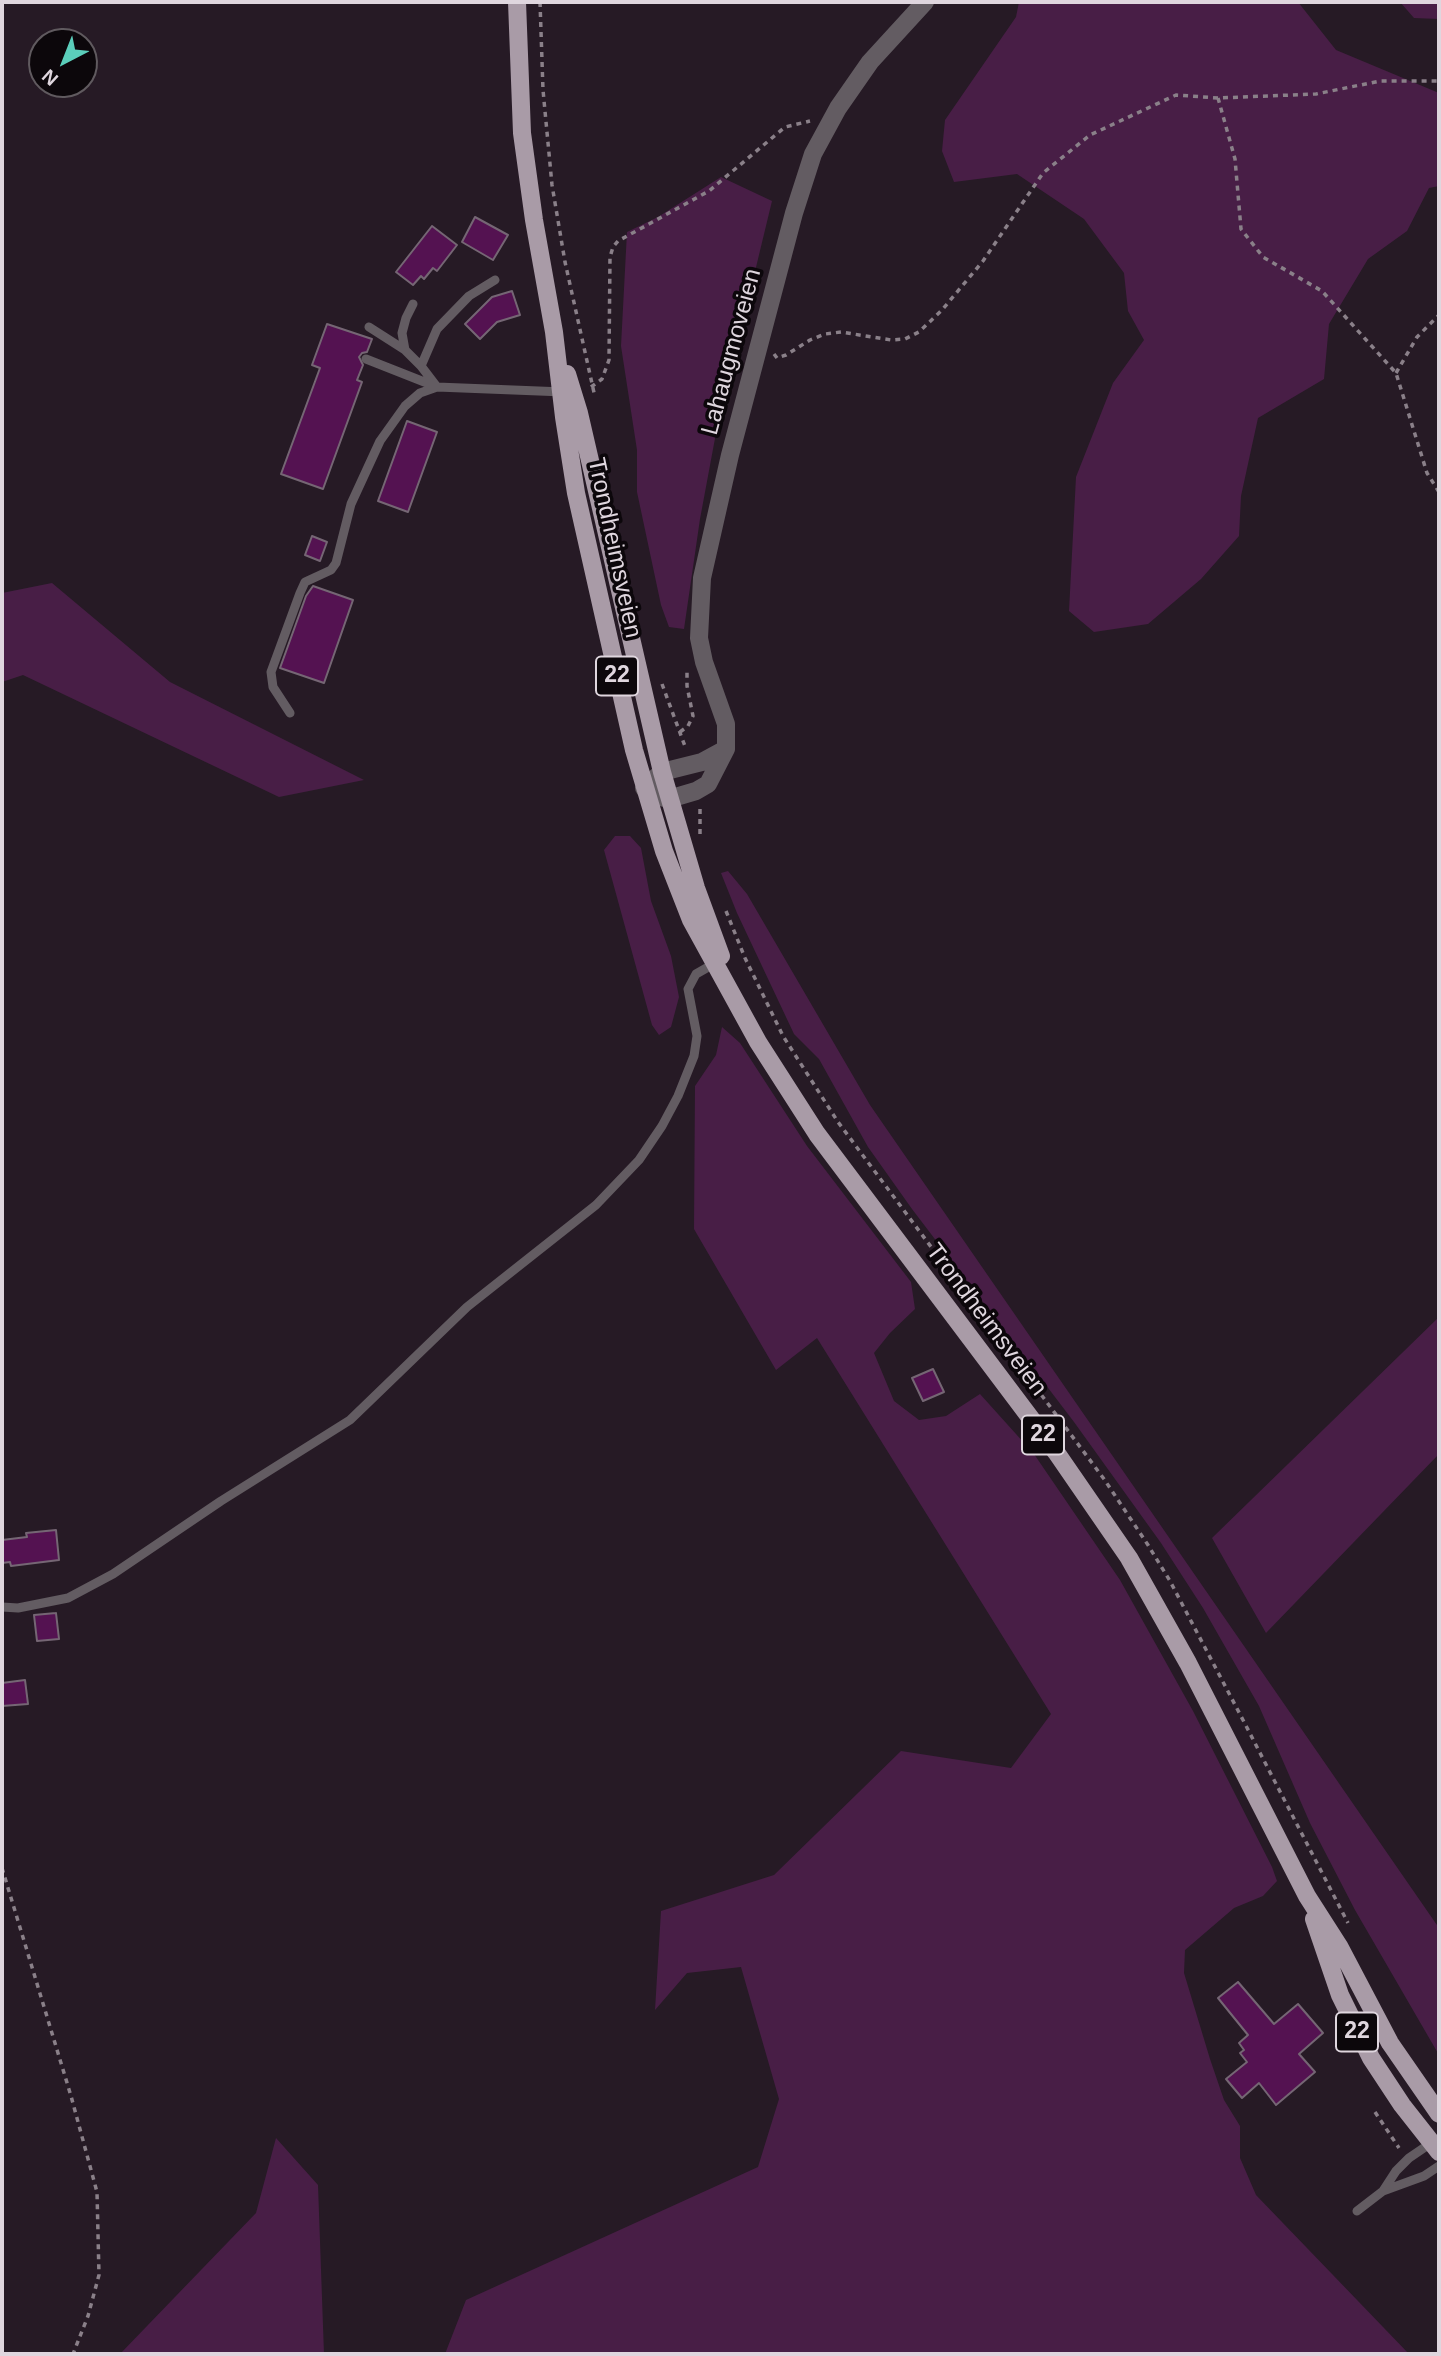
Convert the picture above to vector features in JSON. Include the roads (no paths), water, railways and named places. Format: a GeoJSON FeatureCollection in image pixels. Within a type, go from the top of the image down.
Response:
{"type":"FeatureCollection","features":[{"type":"Feature","properties":{"kind":"main road","name":"Trondheimsveien"},"geometry":{"type":"LineString","coordinates":[[517,2],[522,133],[554,332],[669,799],[718,961],[737,1002],[776,1072],[817,1134],[1056,1452],[1129,1558],[1188,1663],[1307,1896],[1339,1946],[1390,2043],[1439,2114]]}},
{"type":"Feature","properties":{"kind":"main road","name":"Trondheimsveien"},"geometry":{"type":"LineString","coordinates":[[567,392],[585,536],[644,788],[691,920],[718,961]]}},
{"type":"Feature","properties":{"kind":"main road","name":"Trondheimsveien"},"geometry":{"type":"LineString","coordinates":[[1307,1896],[1324,1952],[1351,2020],[1385,2081],[1436,2144]]}},
{"type":"Feature","properties":{"kind":"street","name":"Lahaugmoveien"},"geometry":{"type":"LineString","coordinates":[[726,749],[726,724],[701,652],[699,601],[707,551],[730,454],[813,154],[848,91],[870,62],[925,2]]}},
{"type":"Feature","properties":{"kind":"street"},"geometry":{"type":"LineString","coordinates":[[726,749],[708,784],[696,791],[669,799],[656,796],[644,788],[662,772],[702,762],[726,749]]}},
{"type":"Feature","properties":{"kind":"lane"},"geometry":{"type":"LineString","coordinates":[[421,366],[437,329],[451,312],[469,296],[495,280]]}},
{"type":"Feature","properties":{"kind":"lane"},"geometry":{"type":"LineString","coordinates":[[405,350],[402,333],[413,304]]}},
{"type":"Feature","properties":{"kind":"lane"},"geometry":{"type":"LineString","coordinates":[[369,327],[405,350],[437,387]]}},
{"type":"Feature","properties":{"kind":"lane"},"geometry":{"type":"LineString","coordinates":[[366,359],[437,387],[567,392]]}},
{"type":"Feature","properties":{"kind":"lane"},"geometry":{"type":"LineString","coordinates":[[290,713],[273,687],[271,672],[299,593],[305,582],[331,570],[336,563],[351,503],[380,441],[405,406],[420,393],[437,387]]}},
{"type":"Feature","properties":{"kind":"lane"},"geometry":{"type":"LineString","coordinates":[[2,1607],[18,1608],[68,1598],[113,1574],[221,1501],[349,1420],[467,1307],[596,1205],[646,1151],[678,1096],[694,1056],[697,1036],[688,989],[696,974],[718,961]]}},
{"type":"Feature","properties":{"kind":"lane"},"geometry":{"type":"LineString","coordinates":[[1357,2211],[1382,2191],[1396,2171],[1436,2144]]}},
{"type":"Feature","properties":{"kind":"lane"},"geometry":{"type":"LineString","coordinates":[[1382,2191],[1424,2176],[1439,2165]]}}]}
